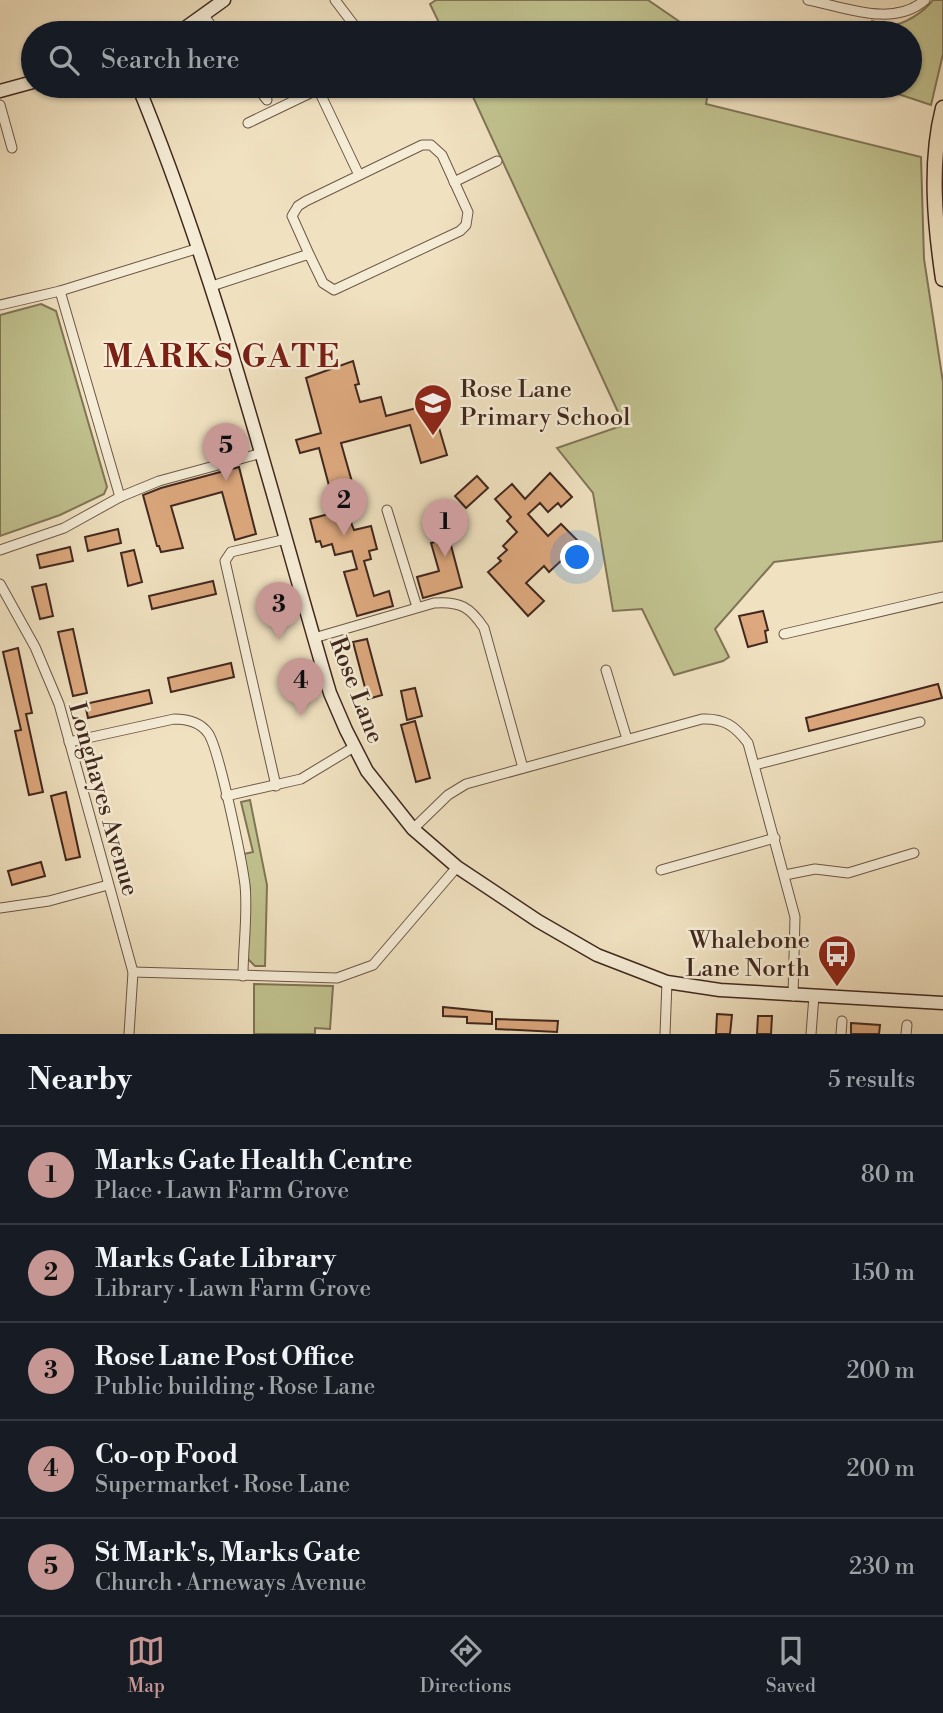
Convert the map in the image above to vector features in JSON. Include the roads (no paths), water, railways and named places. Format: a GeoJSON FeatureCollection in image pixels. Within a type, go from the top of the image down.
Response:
{"type":"FeatureCollection","features":[{"type":"Feature","properties":{"kind":"main road"},"geometry":{"type":"LineString","coordinates":[[943,108],[937,131],[935,196],[943,279]]}},
{"type":"Feature","properties":{"kind":"street"},"geometry":{"type":"LineString","coordinates":[[196,21],[224,0]]}},
{"type":"Feature","properties":{"kind":"street"},"geometry":{"type":"LineString","coordinates":[[335,0],[351,21]]}},
{"type":"Feature","properties":{"kind":"street"},"geometry":{"type":"LineString","coordinates":[[808,0],[880,15],[901,14],[916,8],[925,0]]}},
{"type":"Feature","properties":{"kind":"street"},"geometry":{"type":"LineString","coordinates":[[204,16],[208,21]]}},
{"type":"Feature","properties":{"kind":"street"},"geometry":{"type":"LineString","coordinates":[[0,91],[21,85]]}},
{"type":"Feature","properties":{"kind":"street","name":"Rose Lane"},"geometry":{"type":"LineString","coordinates":[[143,98],[212,286],[330,693],[354,747],[380,789],[413,828],[457,867],[538,921],[597,955],[667,982],[793,996],[943,1003]]}},
{"type":"Feature","properties":{"kind":"street"},"geometry":{"type":"LineString","coordinates":[[248,123],[300,98]]}},
{"type":"Feature","properties":{"kind":"street"},"geometry":{"type":"LineString","coordinates":[[325,98],[359,175]]}},
{"type":"Feature","properties":{"kind":"street"},"geometry":{"type":"LineString","coordinates":[[0,106],[12,149]]}},
{"type":"Feature","properties":{"kind":"street"},"geometry":{"type":"LineString","coordinates":[[431,145],[442,155],[469,217],[460,231],[334,290],[323,283],[294,222],[294,211],[306,201],[359,175],[415,148],[431,145]]}},
{"type":"Feature","properties":{"kind":"street"},"geometry":{"type":"LineString","coordinates":[[454,182],[497,162]]}},
{"type":"Feature","properties":{"kind":"street"},"geometry":{"type":"LineString","coordinates":[[0,305],[60,291],[200,248]]}},
{"type":"Feature","properties":{"kind":"street"},"geometry":{"type":"LineString","coordinates":[[212,286],[309,254]]}},
{"type":"Feature","properties":{"kind":"street"},"geometry":{"type":"LineString","coordinates":[[60,291],[120,497]]}},
{"type":"Feature","properties":{"kind":"street"},"geometry":{"type":"LineString","coordinates":[[0,550],[64,528],[120,497],[159,481],[262,453]]}},
{"type":"Feature","properties":{"kind":"street"},"geometry":{"type":"LineString","coordinates":[[387,510],[417,607]]}},
{"type":"Feature","properties":{"kind":"street"},"geometry":{"type":"LineString","coordinates":[[276,786],[225,561],[231,552],[286,539]]}},
{"type":"Feature","properties":{"kind":"street","name":"Longhayes Avenue"},"geometry":{"type":"LineString","coordinates":[[0,584],[48,674],[69,742],[134,972],[129,1034]]}},
{"type":"Feature","properties":{"kind":"street"},"geometry":{"type":"LineString","coordinates":[[784,634],[943,597]]}},
{"type":"Feature","properties":{"kind":"street"},"geometry":{"type":"LineString","coordinates":[[314,638],[434,603],[451,602],[466,607],[484,628],[523,768]]}},
{"type":"Feature","properties":{"kind":"street"},"geometry":{"type":"LineString","coordinates":[[606,670],[627,739]]}},
{"type":"Feature","properties":{"kind":"street"},"geometry":{"type":"LineString","coordinates":[[413,828],[448,795],[466,784],[702,719],[723,720],[731,724],[748,744],[785,875],[795,917],[793,996]]}},
{"type":"Feature","properties":{"kind":"street"},"geometry":{"type":"LineString","coordinates":[[69,742],[167,720],[190,721],[205,729],[212,740],[245,884],[243,976]]}},
{"type":"Feature","properties":{"kind":"street"},"geometry":{"type":"LineString","coordinates":[[755,765],[920,722]]}},
{"type":"Feature","properties":{"kind":"street"},"geometry":{"type":"LineString","coordinates":[[226,796],[276,786],[309,775],[354,747]]}},
{"type":"Feature","properties":{"kind":"street"},"geometry":{"type":"LineString","coordinates":[[661,870],[775,838]]}},
{"type":"Feature","properties":{"kind":"street"},"geometry":{"type":"LineString","coordinates":[[785,875],[816,869],[848,873],[914,853]]}},
{"type":"Feature","properties":{"kind":"street"},"geometry":{"type":"LineString","coordinates":[[134,972],[337,978],[373,965],[457,867]]}},
{"type":"Feature","properties":{"kind":"street"},"geometry":{"type":"LineString","coordinates":[[0,908],[49,901],[108,885]]}},
{"type":"Feature","properties":{"kind":"street"},"geometry":{"type":"LineString","coordinates":[[665,1034],[667,982]]}},
{"type":"Feature","properties":{"kind":"street"},"geometry":{"type":"LineString","coordinates":[[811,1034],[814,996]]}},
{"type":"Feature","properties":{"kind":"street"},"geometry":{"type":"LineString","coordinates":[[841,1034],[842,1021]]}},
{"type":"Feature","properties":{"kind":"place","name":"Rose Lane Primary School"},"geometry":{"type":"Point","coordinates":[433,437]}},
{"type":"Feature","properties":{"kind":"place","name":"St Mark's, Marks Gate"},"geometry":{"type":"Point","coordinates":[226,481]}},
{"type":"Feature","properties":{"kind":"place","name":"Marks Gate Library"},"geometry":{"type":"Point","coordinates":[344,536]}},
{"type":"Feature","properties":{"kind":"place","name":"Marks Gate Health Centre"},"geometry":{"type":"Point","coordinates":[445,557]}},
{"type":"Feature","properties":{"kind":"place","name":"Rose Lane Post Office"},"geometry":{"type":"Point","coordinates":[279,640]}},
{"type":"Feature","properties":{"kind":"place","name":"Co-op Food"},"geometry":{"type":"Point","coordinates":[301,716]}},
{"type":"Feature","properties":{"kind":"place","name":"Whalebone Lane North"},"geometry":{"type":"Point","coordinates":[837,988]}},
{"type":"Feature","properties":{"kind":"district","name":"MARKS GATE"},"geometry":{"type":"Point","coordinates":[222,356]}}]}
